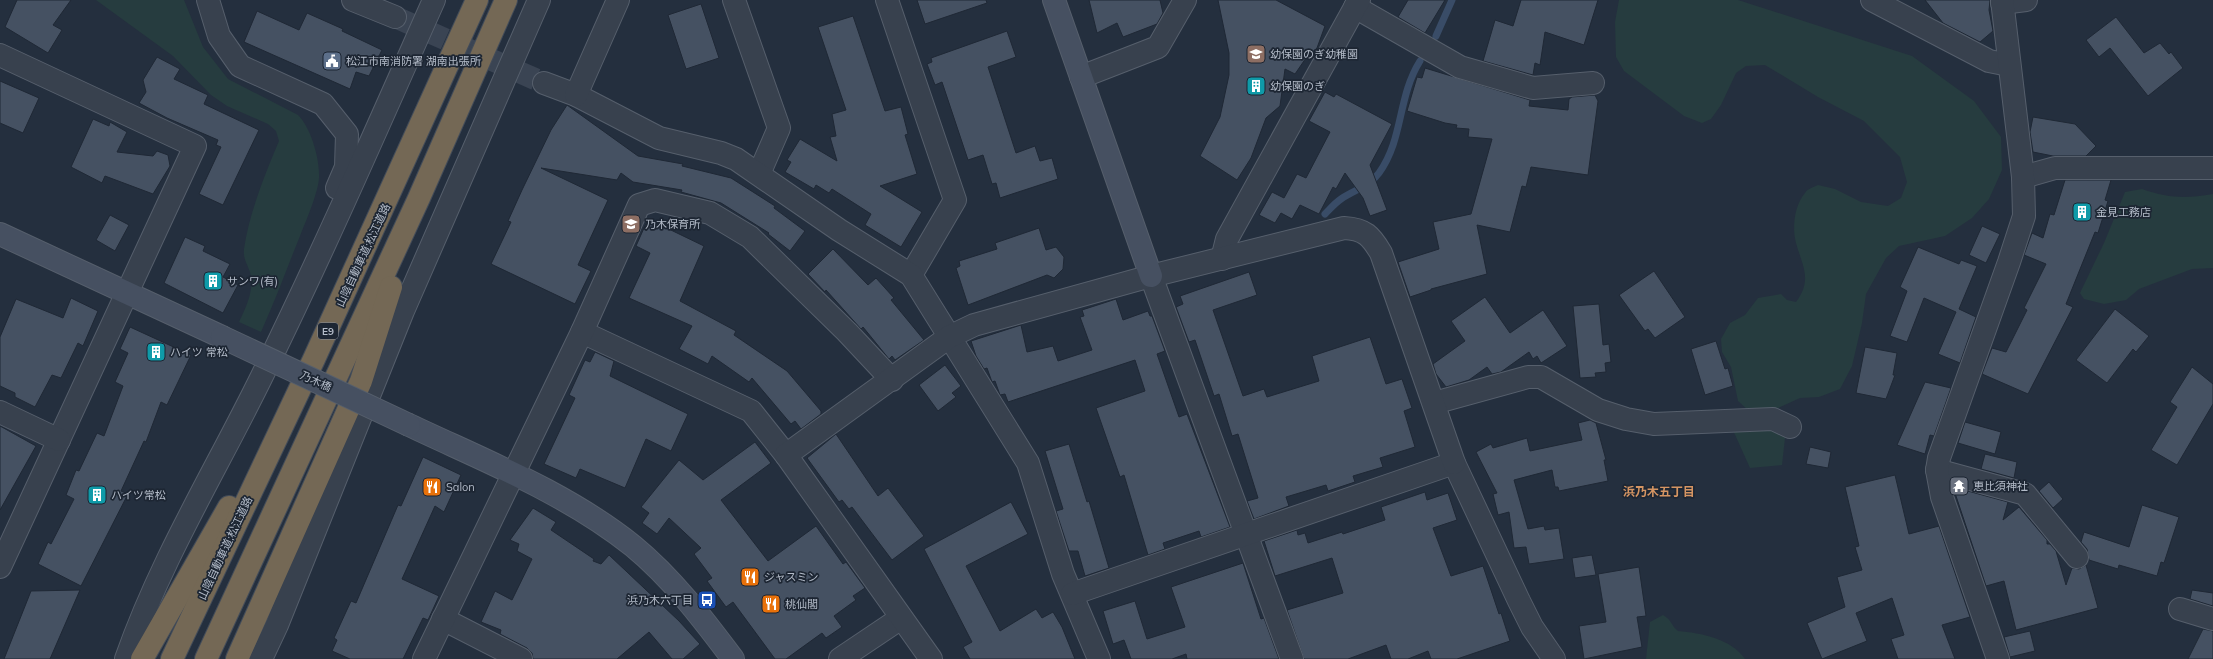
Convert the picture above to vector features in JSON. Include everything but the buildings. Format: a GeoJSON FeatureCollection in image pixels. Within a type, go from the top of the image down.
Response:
{"type":"FeatureCollection","features":[{"type":"Feature","properties":{"kind":"highway","name":"山陰自動車道;松江道路"},"geometry":{"type":"LineString","coordinates":[[172,659],[314,359],[477,0]]}},
{"type":"Feature","properties":{"kind":"highway","name":"E9"},"geometry":{"type":"LineString","coordinates":[[206,659],[419,198],[506,0]]}},
{"type":"Feature","properties":{"kind":"highway"},"geometry":{"type":"LineString","coordinates":[[238,659],[361,381],[419,198]]}},
{"type":"Feature","properties":{"kind":"highway"},"geometry":{"type":"LineString","coordinates":[[142,659],[314,359]]}},
{"type":"Feature","properties":{"kind":"street"},"geometry":{"type":"LineString","coordinates":[[208,0],[219,36],[240,66],[323,104],[347,134],[346,167],[314,245],[302,295]]}},
{"type":"Feature","properties":{"kind":"street"},"geometry":{"type":"LineString","coordinates":[[353,0],[395,17]]}},
{"type":"Feature","properties":{"kind":"street"},"geometry":{"type":"LineString","coordinates":[[126,659],[138,626],[181,530],[254,391],[302,295],[434,0]]}},
{"type":"Feature","properties":{"kind":"street"},"geometry":{"type":"LineString","coordinates":[[261,659],[277,625],[403,311],[538,0]]}},
{"type":"Feature","properties":{"kind":"street"},"geometry":{"type":"LineString","coordinates":[[576,95],[618,0]]}},
{"type":"Feature","properties":{"kind":"street"},"geometry":{"type":"LineString","coordinates":[[734,0],[779,128],[759,174]]}},
{"type":"Feature","properties":{"kind":"street"},"geometry":{"type":"LineString","coordinates":[[887,0],[955,200],[911,275]]}},
{"type":"Feature","properties":{"kind":"street"},"geometry":{"type":"LineString","coordinates":[[1054,0],[1152,276],[1292,659]]}},
{"type":"Feature","properties":{"kind":"street"},"geometry":{"type":"LineString","coordinates":[[1081,77],[1158,47],[1185,0]]}},
{"type":"Feature","properties":{"kind":"street"},"geometry":{"type":"LineString","coordinates":[[1872,0],[1989,61],[2009,65]]}},
{"type":"Feature","properties":{"kind":"street"},"geometry":{"type":"LineString","coordinates":[[1998,659],[1942,497],[1937,470],[1954,413],[2009,262],[2024,216],[2023,177],[2002,2],[2026,0]]}},
{"type":"Feature","properties":{"kind":"street"},"geometry":{"type":"LineString","coordinates":[[1222,259],[1227,239],[1357,4],[1460,67],[1533,88],[1593,83]]}},
{"type":"Feature","properties":{"kind":"street"},"geometry":{"type":"LineString","coordinates":[[0,55],[195,146],[128,294],[0,567]]}},
{"type":"Feature","properties":{"kind":"street"},"geometry":{"type":"LineString","coordinates":[[544,82],[576,95],[659,138],[721,153],[736,159],[839,230],[911,275],[1028,463],[1063,574],[1099,659]]}},
{"type":"Feature","properties":{"kind":"street"},"geometry":{"type":"LineString","coordinates":[[2023,177],[2055,168],[2213,168]]}},
{"type":"Feature","properties":{"kind":"street"},"geometry":{"type":"LineString","coordinates":[[424,659],[582,332],[639,205],[655,200],[710,213],[750,236],[847,332],[892,380]]}},
{"type":"Feature","properties":{"kind":"street"},"geometry":{"type":"LineString","coordinates":[[786,455],[892,380],[949,337],[974,325],[1152,276],[1344,228],[1362,230],[1374,242],[1381,253],[1454,463],[1532,627],[1554,659]]}},
{"type":"Feature","properties":{"kind":"street","name":"乃木橋"},"geometry":{"type":"LineString","coordinates":[[0,234],[513,473],[578,508],[633,546],[692,604],[733,659]]}},
{"type":"Feature","properties":{"kind":"street"},"geometry":{"type":"LineString","coordinates":[[582,332],[751,411],[786,455],[931,659]]}},
{"type":"Feature","properties":{"kind":"street"},"geometry":{"type":"LineString","coordinates":[[1434,403],[1528,377],[1541,377],[1598,410],[1626,419],[1654,424],[1773,419],[1790,427]]}},
{"type":"Feature","properties":{"kind":"street"},"geometry":{"type":"LineString","coordinates":[[0,412],[60,440]]}},
{"type":"Feature","properties":{"kind":"street"},"geometry":{"type":"LineString","coordinates":[[1072,594],[1246,536],[1454,463]]}},
{"type":"Feature","properties":{"kind":"street"},"geometry":{"type":"LineString","coordinates":[[1937,470],[2025,494],[2077,557]]}},
{"type":"Feature","properties":{"kind":"street"},"geometry":{"type":"LineString","coordinates":[[2180,609],[2213,619]]}},
{"type":"Feature","properties":{"kind":"street"},"geometry":{"type":"LineString","coordinates":[[840,659],[901,618]]}},
{"type":"Feature","properties":{"kind":"street"},"geometry":{"type":"LineString","coordinates":[[443,619],[521,659]]}},
{"type":"Feature","properties":{"kind":"green space"},"geometry":{"type":"Polygon","coordinates":[[[96,0],[184,0],[203,47],[228,79],[298,115],[311,136],[318,162],[318,184],[308,215],[261,332],[239,322],[251,291],[250,272],[245,258],[244,249],[246,236],[263,180],[279,141],[276,131],[268,124],[227,106],[211,95],[173,56],[96,0]]]}},
{"type":"Feature","properties":{"kind":"green space"},"geometry":{"type":"Polygon","coordinates":[[[1619,0],[1738,0],[1912,56],[1974,101],[2001,137],[2002,170],[1989,199],[1972,218],[1945,236],[1899,246],[1886,258],[1866,294],[1862,323],[1852,366],[1840,389],[1819,397],[1800,398],[1769,412],[1749,411],[1738,401],[1731,367],[1722,352],[1721,339],[1730,323],[1745,315],[1758,298],[1781,294],[1787,300],[1796,302],[1801,294],[1804,287],[1805,272],[1796,243],[1794,224],[1798,204],[1806,192],[1818,185],[1835,189],[1861,202],[1888,206],[1901,198],[1907,182],[1900,157],[1864,121],[1818,97],[1765,65],[1746,66],[1736,73],[1721,105],[1711,119],[1702,123],[1684,116],[1624,71],[1616,57],[1615,22],[1619,0]]]}},
{"type":"Feature","properties":{"kind":"green space"},"geometry":{"type":"Polygon","coordinates":[[[2142,189],[2177,197],[2194,197],[2213,194],[2213,268],[2192,269],[2139,289],[2126,300],[2104,304],[2084,299],[2080,293],[2104,243],[2125,192],[2142,189]]]}},
{"type":"Feature","properties":{"kind":"green space"},"geometry":{"type":"Polygon","coordinates":[[[1732,428],[1786,429],[1782,465],[1750,468],[1732,428]]]}},
{"type":"Feature","properties":{"kind":"green space"},"geometry":{"type":"Polygon","coordinates":[[[1663,615],[1669,619],[1678,631],[1696,633],[1715,638],[1732,646],[1745,659],[1646,659],[1650,622],[1663,615]]]}},
{"type":"Feature","properties":{"kind":"waterway"},"geometry":{"type":"LineString","coordinates":[[1436,36],[1452,0]]}},
{"type":"Feature","properties":{"kind":"waterway"},"geometry":{"type":"LineString","coordinates":[[1325,214],[1346,196],[1371,182],[1379,173],[1393,146],[1407,89],[1420,61]]}},
{"type":"Feature","properties":{"kind":"tunnel"},"geometry":{"type":"LineString","coordinates":[[395,17],[544,83]]}},
{"type":"Feature","properties":{"kind":"place","name":"幼保園のぎ幼稚園"},"geometry":{"type":"Point","coordinates":[1256,54]}},
{"type":"Feature","properties":{"kind":"place","name":"松江市南消防署 湖南出張所"},"geometry":{"type":"Point","coordinates":[332,61]}},
{"type":"Feature","properties":{"kind":"place","name":"幼保園のぎ"},"geometry":{"type":"Point","coordinates":[1256,86]}},
{"type":"Feature","properties":{"kind":"place","name":"金見工務店"},"geometry":{"type":"Point","coordinates":[2082,212]}},
{"type":"Feature","properties":{"kind":"place","name":"乃木保育所"},"geometry":{"type":"Point","coordinates":[631,224]}},
{"type":"Feature","properties":{"kind":"place","name":"サンワ(有)"},"geometry":{"type":"Point","coordinates":[213,281]}},
{"type":"Feature","properties":{"kind":"place","name":"ハイツ 常松"},"geometry":{"type":"Point","coordinates":[156,352]}},
{"type":"Feature","properties":{"kind":"place","name":"恵比須神社"},"geometry":{"type":"Point","coordinates":[1959,486]}},
{"type":"Feature","properties":{"kind":"place","name":"Salon"},"geometry":{"type":"Point","coordinates":[432,487]}},
{"type":"Feature","properties":{"kind":"place","name":"ハイツ常松"},"geometry":{"type":"Point","coordinates":[97,495]}},
{"type":"Feature","properties":{"kind":"place","name":"ジャスミン"},"geometry":{"type":"Point","coordinates":[750,577]}},
{"type":"Feature","properties":{"kind":"place","name":"浜乃木六丁目"},"geometry":{"type":"Point","coordinates":[707,600]}},
{"type":"Feature","properties":{"kind":"place","name":"桃仙閣"},"geometry":{"type":"Point","coordinates":[771,604]}},
{"type":"Feature","properties":{"kind":"district","name":"浜乃木五丁目"},"geometry":{"type":"Point","coordinates":[1659,492]}}]}
